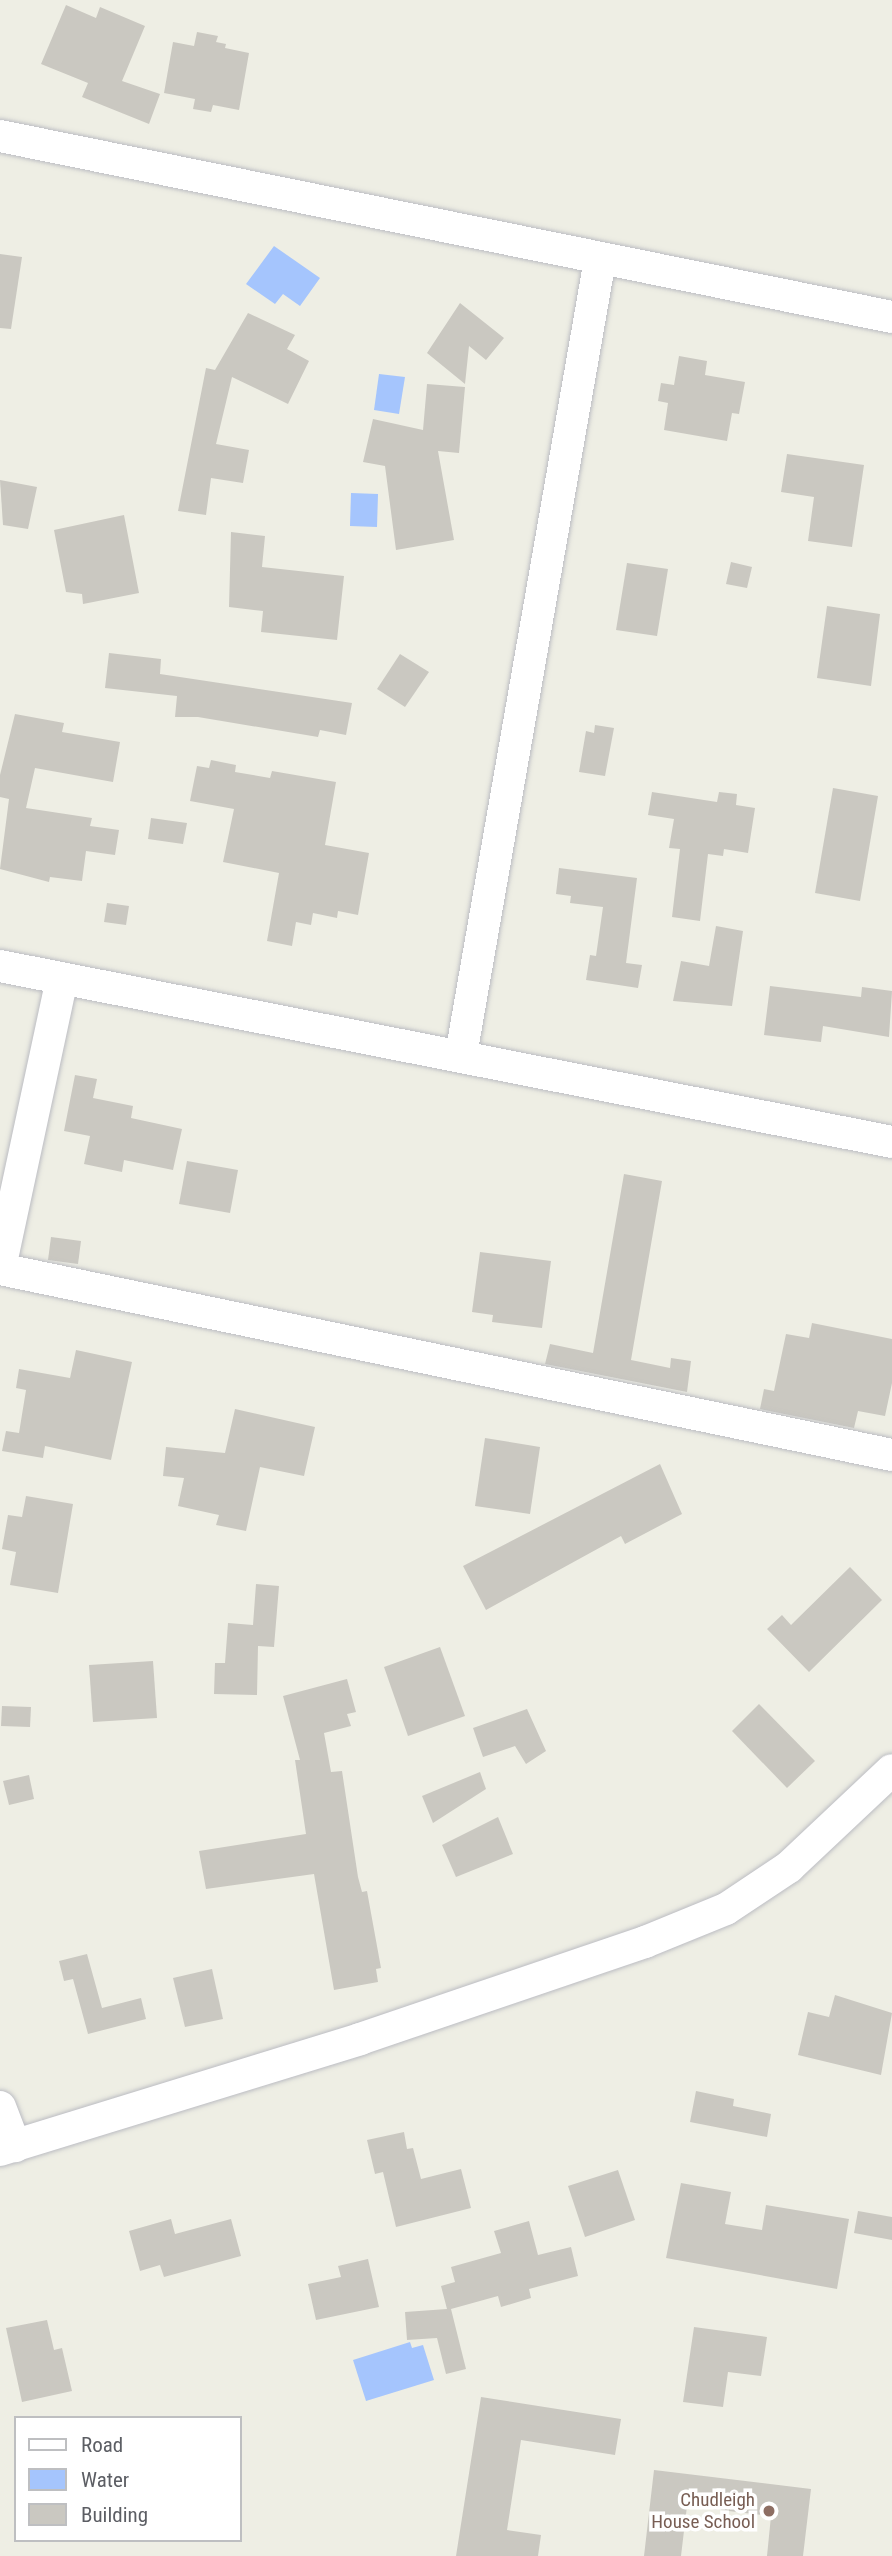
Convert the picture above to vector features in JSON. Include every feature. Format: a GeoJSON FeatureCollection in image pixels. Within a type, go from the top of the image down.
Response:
{"type":"FeatureCollection","features":[{"type":"Feature","properties":{"kind":"street"},"geometry":{"type":"LineString","coordinates":[[0,136],[892,317]]}},
{"type":"Feature","properties":{"kind":"street"},"geometry":{"type":"LineString","coordinates":[[461,1055],[600,258]]}},
{"type":"Feature","properties":{"kind":"street"},"geometry":{"type":"LineString","coordinates":[[0,966],[892,1142]]}},
{"type":"Feature","properties":{"kind":"street"},"geometry":{"type":"LineString","coordinates":[[62,979],[0,1268],[892,1455]]}},
{"type":"Feature","properties":{"kind":"street"},"geometry":{"type":"LineString","coordinates":[[0,2107],[7,2148],[360,2039],[645,1942],[726,1909],[789,1867],[892,1770]]}},
{"type":"Feature","properties":{"kind":"water"},"geometry":{"type":"Polygon","coordinates":[[[274,246],[320,278],[300,306],[283,294],[275,304],[246,284],[274,246]]]}},
{"type":"Feature","properties":{"kind":"water"},"geometry":{"type":"Polygon","coordinates":[[[379,374],[405,377],[399,414],[374,410],[379,374]]]}},
{"type":"Feature","properties":{"kind":"water"},"geometry":{"type":"Polygon","coordinates":[[[351,493],[378,494],[377,527],[350,526],[351,493]]]}},
{"type":"Feature","properties":{"kind":"water"},"geometry":{"type":"Polygon","coordinates":[[[410,2342],[412,2348],[423,2345],[434,2380],[366,2401],[353,2360],[410,2342]]]}},
{"type":"Feature","properties":{"kind":"building"},"geometry":{"type":"Polygon","coordinates":[[[66,5],[96,18],[100,7],[145,26],[122,81],[160,94],[149,124],[82,97],[88,83],[41,64],[66,5]]]}},
{"type":"Feature","properties":{"kind":"building"},"geometry":{"type":"Polygon","coordinates":[[[197,32],[218,36],[216,42],[226,44],[225,48],[249,53],[239,110],[213,105],[211,112],[193,109],[195,99],[164,93],[173,42],[194,46],[197,32]]]}},
{"type":"Feature","properties":{"kind":"building"},"geometry":{"type":"Polygon","coordinates":[[[0,254],[22,257],[11,329],[0,328],[0,254]]]}},
{"type":"Feature","properties":{"kind":"building"},"geometry":{"type":"Polygon","coordinates":[[[460,303],[504,338],[486,360],[469,346],[465,384],[427,353],[460,303]]]}},
{"type":"Feature","properties":{"kind":"building"},"geometry":{"type":"Polygon","coordinates":[[[248,313],[295,335],[287,349],[309,361],[288,404],[232,377],[216,444],[249,450],[243,483],[211,478],[206,515],[178,511],[206,368],[215,370],[248,313]]]}},
{"type":"Feature","properties":{"kind":"building"},"geometry":{"type":"Polygon","coordinates":[[[679,356],[707,361],[705,375],[745,382],[739,414],[732,413],[727,441],[664,430],[668,403],[658,401],[661,383],[674,385],[679,356]]]}},
{"type":"Feature","properties":{"kind":"building"},"geometry":{"type":"Polygon","coordinates":[[[427,384],[465,387],[459,453],[438,451],[454,540],[396,550],[385,466],[363,462],[373,419],[423,430],[427,384]]]}},
{"type":"Feature","properties":{"kind":"building"},"geometry":{"type":"Polygon","coordinates":[[[787,454],[864,465],[852,547],[808,541],[814,497],[781,492],[787,454]]]}},
{"type":"Feature","properties":{"kind":"building"},"geometry":{"type":"Polygon","coordinates":[[[0,480],[37,487],[28,529],[3,525],[0,480]]]}},
{"type":"Feature","properties":{"kind":"building"},"geometry":{"type":"Polygon","coordinates":[[[124,515],[139,593],[83,604],[82,594],[66,592],[54,530],[124,515]]]}},
{"type":"Feature","properties":{"kind":"building"},"geometry":{"type":"Polygon","coordinates":[[[231,532],[265,536],[262,567],[344,576],[337,640],[261,632],[263,611],[229,607],[231,532]]]}},
{"type":"Feature","properties":{"kind":"building"},"geometry":{"type":"Polygon","coordinates":[[[731,562],[752,567],[747,588],[726,584],[731,562]]]}},
{"type":"Feature","properties":{"kind":"building"},"geometry":{"type":"Polygon","coordinates":[[[627,563],[668,569],[657,636],[616,630],[627,563]]]}},
{"type":"Feature","properties":{"kind":"building"},"geometry":{"type":"Polygon","coordinates":[[[827,606],[880,614],[871,686],[817,678],[827,606]]]}},
{"type":"Feature","properties":{"kind":"building"},"geometry":{"type":"Polygon","coordinates":[[[109,653],[161,659],[160,674],[352,703],[346,735],[320,730],[318,737],[198,717],[175,717],[177,696],[105,688],[109,653]]]}},
{"type":"Feature","properties":{"kind":"building"},"geometry":{"type":"Polygon","coordinates":[[[400,654],[429,672],[405,707],[377,689],[400,654]]]}},
{"type":"Feature","properties":{"kind":"building"},"geometry":{"type":"Polygon","coordinates":[[[15,714],[64,723],[62,732],[120,742],[113,782],[35,768],[26,808],[92,818],[90,826],[119,830],[115,855],[86,851],[82,881],[50,877],[49,882],[0,869],[9,799],[0,797],[0,775],[15,714]]]}},
{"type":"Feature","properties":{"kind":"building"},"geometry":{"type":"Polygon","coordinates":[[[595,725],[614,728],[605,776],[579,772],[586,731],[594,733],[595,725]]]}},
{"type":"Feature","properties":{"kind":"building"},"geometry":{"type":"Polygon","coordinates":[[[211,760],[236,765],[235,772],[270,778],[272,771],[336,782],[325,845],[369,853],[358,915],[338,911],[337,918],[313,913],[311,925],[296,922],[292,946],[267,941],[279,873],[223,862],[234,809],[190,801],[197,766],[209,768],[211,760]]]}},
{"type":"Feature","properties":{"kind":"building"},"geometry":{"type":"Polygon","coordinates":[[[833,788],[878,796],[860,901],[815,893],[833,788]]]}},
{"type":"Feature","properties":{"kind":"building"},"geometry":{"type":"Polygon","coordinates":[[[652,792],[717,802],[719,792],[737,794],[736,805],[755,808],[748,853],[724,849],[723,856],[708,854],[700,921],[672,917],[680,849],[669,848],[674,819],[648,815],[652,792]]]}},
{"type":"Feature","properties":{"kind":"building"},"geometry":{"type":"Polygon","coordinates":[[[151,818],[187,823],[183,844],[148,839],[151,818]]]}},
{"type":"Feature","properties":{"kind":"building"},"geometry":{"type":"Polygon","coordinates":[[[559,868],[637,878],[626,963],[642,965],[638,988],[586,980],[590,955],[596,956],[603,907],[570,903],[571,896],[556,894],[559,868]]]}},
{"type":"Feature","properties":{"kind":"building"},"geometry":{"type":"Polygon","coordinates":[[[107,903],[129,906],[126,925],[104,922],[107,903]]]}},
{"type":"Feature","properties":{"kind":"building"},"geometry":{"type":"Polygon","coordinates":[[[716,926],[743,931],[732,1006],[673,1001],[681,961],[709,966],[716,926]]]}},
{"type":"Feature","properties":{"kind":"building"},"geometry":{"type":"Polygon","coordinates":[[[770,986],[861,997],[862,987],[892,991],[889,1037],[823,1026],[821,1042],[764,1035],[770,986]]]}},
{"type":"Feature","properties":{"kind":"building"},"geometry":{"type":"Polygon","coordinates":[[[75,1075],[97,1079],[93,1098],[133,1106],[131,1118],[182,1129],[173,1170],[124,1160],[122,1172],[84,1164],[90,1136],[64,1131],[75,1075]]]}},
{"type":"Feature","properties":{"kind":"building"},"geometry":{"type":"Polygon","coordinates":[[[187,1161],[238,1170],[230,1213],[179,1204],[187,1161]]]}},
{"type":"Feature","properties":{"kind":"building"},"geometry":{"type":"Polygon","coordinates":[[[624,1174],[662,1181],[631,1360],[670,1368],[671,1358],[691,1361],[687,1392],[545,1364],[550,1344],[593,1353],[624,1174]]]}},
{"type":"Feature","properties":{"kind":"building"},"geometry":{"type":"Polygon","coordinates":[[[51,1237],[81,1241],[78,1264],[48,1260],[51,1237]]]}},
{"type":"Feature","properties":{"kind":"building"},"geometry":{"type":"Polygon","coordinates":[[[480,1252],[551,1261],[542,1328],[492,1322],[493,1315],[472,1312],[480,1252]]]}},
{"type":"Feature","properties":{"kind":"building"},"geometry":{"type":"Polygon","coordinates":[[[812,1323],[892,1339],[892,1383],[885,1416],[858,1411],[854,1428],[760,1409],[764,1389],[774,1391],[786,1334],[809,1338],[812,1323]]]}},
{"type":"Feature","properties":{"kind":"building"},"geometry":{"type":"Polygon","coordinates":[[[76,1350],[132,1362],[111,1460],[45,1446],[43,1458],[2,1451],[6,1431],[19,1433],[26,1390],[16,1388],[19,1369],[70,1378],[76,1350]]]}},
{"type":"Feature","properties":{"kind":"building"},"geometry":{"type":"Polygon","coordinates":[[[235,1409],[315,1427],[304,1476],[260,1467],[246,1531],[216,1525],[219,1515],[178,1506],[184,1478],[163,1476],[166,1447],[225,1453],[235,1409]]]}},
{"type":"Feature","properties":{"kind":"building"},"geometry":{"type":"Polygon","coordinates":[[[485,1438],[540,1447],[530,1514],[475,1506],[485,1438]]]}},
{"type":"Feature","properties":{"kind":"building"},"geometry":{"type":"Polygon","coordinates":[[[660,1464],[682,1514],[625,1544],[621,1536],[486,1610],[463,1566],[660,1464]]]}},
{"type":"Feature","properties":{"kind":"building"},"geometry":{"type":"Polygon","coordinates":[[[26,1496],[73,1504],[58,1593],[10,1585],[16,1552],[2,1549],[8,1515],[22,1517],[26,1496]]]}},
{"type":"Feature","properties":{"kind":"building"},"geometry":{"type":"Polygon","coordinates":[[[850,1567],[882,1600],[809,1672],[767,1629],[782,1615],[791,1625],[850,1567]]]}},
{"type":"Feature","properties":{"kind":"building"},"geometry":{"type":"Polygon","coordinates":[[[256,1584],[279,1586],[274,1647],[258,1646],[257,1695],[214,1694],[215,1663],[225,1663],[228,1623],[253,1625],[256,1584]]]}},
{"type":"Feature","properties":{"kind":"building"},"geometry":{"type":"Polygon","coordinates":[[[440,1647],[465,1716],[408,1736],[384,1667],[440,1647]]]}},
{"type":"Feature","properties":{"kind":"building"},"geometry":{"type":"Polygon","coordinates":[[[153,1661],[157,1718],[93,1722],[89,1665],[153,1661]]]}},
{"type":"Feature","properties":{"kind":"building"},"geometry":{"type":"Polygon","coordinates":[[[347,1679],[356,1712],[347,1714],[351,1726],[324,1733],[331,1772],[342,1771],[358,1877],[362,1892],[367,1891],[381,1968],[376,1969],[378,1982],[334,1990],[314,1874],[206,1889],[199,1851],[306,1834],[295,1760],[300,1760],[283,1696],[347,1679]]]}},
{"type":"Feature","properties":{"kind":"building"},"geometry":{"type":"Polygon","coordinates":[[[759,1704],[815,1761],[787,1788],[732,1731],[759,1704]]]}},
{"type":"Feature","properties":{"kind":"building"},"geometry":{"type":"Polygon","coordinates":[[[2,1706],[31,1707],[30,1727],[1,1726],[2,1706]]]}},
{"type":"Feature","properties":{"kind":"building"},"geometry":{"type":"Polygon","coordinates":[[[527,1709],[546,1751],[526,1764],[515,1746],[483,1757],[473,1728],[527,1709]]]}},
{"type":"Feature","properties":{"kind":"building"},"geometry":{"type":"Polygon","coordinates":[[[480,1772],[486,1789],[433,1823],[422,1796],[480,1772]]]}},
{"type":"Feature","properties":{"kind":"building"},"geometry":{"type":"Polygon","coordinates":[[[29,1775],[34,1799],[9,1805],[3,1781],[29,1775]]]}},
{"type":"Feature","properties":{"kind":"building"},"geometry":{"type":"Polygon","coordinates":[[[498,1817],[513,1854],[456,1877],[442,1845],[498,1817]]]}},
{"type":"Feature","properties":{"kind":"building"},"geometry":{"type":"Polygon","coordinates":[[[87,1954],[102,2008],[141,1998],[146,2019],[88,2034],[73,1979],[64,1981],[59,1961],[87,1954]]]}},
{"type":"Feature","properties":{"kind":"building"},"geometry":{"type":"Polygon","coordinates":[[[212,1969],[223,2019],[185,2027],[173,1978],[212,1969]]]}},
{"type":"Feature","properties":{"kind":"building"},"geometry":{"type":"Polygon","coordinates":[[[835,1995],[892,2013],[881,2075],[798,2055],[808,2012],[829,2017],[835,1995]]]}},
{"type":"Feature","properties":{"kind":"building"},"geometry":{"type":"Polygon","coordinates":[[[696,2091],[734,2099],[733,2106],[771,2114],[767,2137],[690,2122],[696,2091]]]}},
{"type":"Feature","properties":{"kind":"building"},"geometry":{"type":"Polygon","coordinates":[[[404,2132],[407,2149],[413,2148],[421,2179],[461,2169],[471,2208],[396,2227],[383,2172],[375,2174],[367,2140],[404,2132]]]}},
{"type":"Feature","properties":{"kind":"building"},"geometry":{"type":"Polygon","coordinates":[[[618,2170],[635,2220],[585,2237],[568,2186],[618,2170]]]}},
{"type":"Feature","properties":{"kind":"building"},"geometry":{"type":"Polygon","coordinates":[[[681,2183],[731,2192],[725,2224],[762,2230],[766,2205],[849,2219],[837,2289],[666,2258],[681,2183]]]}},
{"type":"Feature","properties":{"kind":"building"},"geometry":{"type":"Polygon","coordinates":[[[858,2211],[892,2217],[892,2240],[854,2233],[858,2211]]]}},
{"type":"Feature","properties":{"kind":"building"},"geometry":{"type":"Polygon","coordinates":[[[171,2219],[175,2234],[231,2219],[241,2256],[164,2277],[160,2265],[140,2271],[129,2231],[171,2219]]]}},
{"type":"Feature","properties":{"kind":"building"},"geometry":{"type":"Polygon","coordinates":[[[529,2221],[538,2255],[571,2247],[578,2276],[529,2289],[531,2298],[501,2307],[498,2296],[451,2309],[466,2369],[446,2374],[437,2338],[407,2340],[405,2312],[447,2309],[441,2286],[455,2282],[451,2267],[501,2253],[494,2231],[529,2221]]]}},
{"type":"Feature","properties":{"kind":"building"},"geometry":{"type":"Polygon","coordinates":[[[368,2259],[379,2307],[316,2320],[308,2284],[341,2277],[338,2266],[368,2259]]]}},
{"type":"Feature","properties":{"kind":"building"},"geometry":{"type":"Polygon","coordinates":[[[47,2320],[54,2350],[62,2348],[72,2391],[22,2402],[6,2328],[47,2320]]]}},
{"type":"Feature","properties":{"kind":"building"},"geometry":{"type":"Polygon","coordinates":[[[694,2327],[767,2337],[761,2376],[728,2372],[723,2407],[683,2402],[694,2327]]]}},
{"type":"Feature","properties":{"kind":"building"},"geometry":{"type":"Polygon","coordinates":[[[481,2397],[621,2419],[615,2455],[521,2440],[507,2530],[541,2535],[538,2556],[456,2556],[481,2397]]]}},
{"type":"Feature","properties":{"kind":"building","name":"Chudleigh House School"},"geometry":{"type":"Polygon","coordinates":[[[654,2470],[811,2489],[803,2556],[767,2556],[771,2516],[687,2506],[681,2556],[644,2556],[654,2470]]]}},
{"type":"Feature","properties":{"kind":"place","name":"Chudleigh House School"},"geometry":{"type":"Point","coordinates":[769,2511]}}]}
